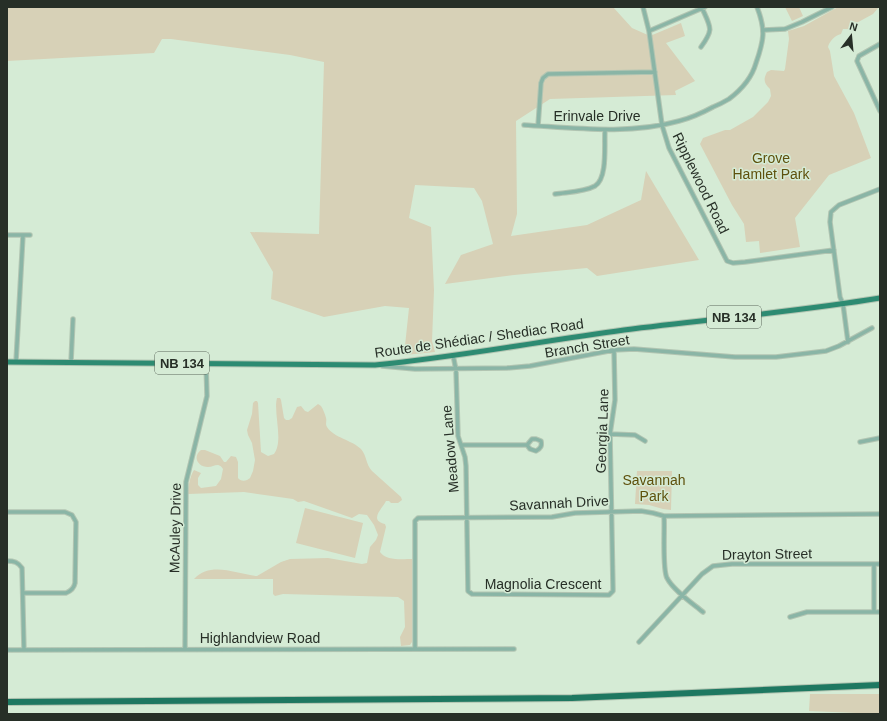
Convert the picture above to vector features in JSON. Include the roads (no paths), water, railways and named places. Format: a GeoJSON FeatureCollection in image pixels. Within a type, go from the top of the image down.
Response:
{"type":"FeatureCollection","features":[{"type":"Feature","properties":{"kind":"highway"},"geometry":{"type":"LineString","coordinates":[[7,702],[572,698],[880,685]]}},
{"type":"Feature","properties":{"kind":"main road","name":"Route de Shédiac / Shediac Road"},"geometry":{"type":"LineString","coordinates":[[7,362],[376,365],[422,361],[453,355],[625,330],[843,304],[880,298]]}},
{"type":"Feature","properties":{"kind":"street","name":"Ripplewood Road"},"geometry":{"type":"LineString","coordinates":[[643,7],[649,31],[662,125],[669,148],[727,260],[733,263],[745,262],[834,250]]}},
{"type":"Feature","properties":{"kind":"street","name":"Erinvale Drive"},"geometry":{"type":"LineString","coordinates":[[524,125],[605,130],[662,125],[700,114],[728,100],[737,92],[754,70],[760,51],[764,30],[757,7]]}},
{"type":"Feature","properties":{"kind":"street"},"geometry":{"type":"LineString","coordinates":[[764,30],[785,29],[832,7]]}},
{"type":"Feature","properties":{"kind":"street"},"geometry":{"type":"LineString","coordinates":[[649,31],[704,8],[710,25],[710,35],[700,47]]}},
{"type":"Feature","properties":{"kind":"street"},"geometry":{"type":"LineString","coordinates":[[880,44],[859,56],[857,59],[880,111]]}},
{"type":"Feature","properties":{"kind":"street"},"geometry":{"type":"LineString","coordinates":[[538,126],[541,83],[543,78],[548,74],[655,72]]}},
{"type":"Feature","properties":{"kind":"street"},"geometry":{"type":"LineString","coordinates":[[556,194],[596,186],[603,175],[605,130]]}},
{"type":"Feature","properties":{"kind":"street"},"geometry":{"type":"LineString","coordinates":[[848,342],[830,222],[831,212],[839,205],[880,189]]}},
{"type":"Feature","properties":{"kind":"street"},"geometry":{"type":"LineString","coordinates":[[7,235],[30,235]]}},
{"type":"Feature","properties":{"kind":"street"},"geometry":{"type":"LineString","coordinates":[[16,362],[23,235]]}},
{"type":"Feature","properties":{"kind":"street"},"geometry":{"type":"LineString","coordinates":[[71,362],[73,319]]}},
{"type":"Feature","properties":{"kind":"street","name":"Branch Street"},"geometry":{"type":"LineString","coordinates":[[376,365],[415,369],[456,370],[507,368],[530,366],[614,350],[648,349],[735,357],[776,357],[826,352],[848,342],[872,328]]}},
{"type":"Feature","properties":{"kind":"street","name":"Georgia Lane"},"geometry":{"type":"LineString","coordinates":[[611,512],[610,434],[614,400],[614,350]]}},
{"type":"Feature","properties":{"kind":"street","name":"Meadow Lane"},"geometry":{"type":"LineString","coordinates":[[453,355],[456,370],[458,436],[466,466],[466,517]]}},
{"type":"Feature","properties":{"kind":"street","name":"McAuley Drive"},"geometry":{"type":"LineString","coordinates":[[185,649],[186,482],[207,396],[206,363]]}},
{"type":"Feature","properties":{"kind":"street"},"geometry":{"type":"LineString","coordinates":[[610,434],[635,435],[645,441]]}},
{"type":"Feature","properties":{"kind":"street"},"geometry":{"type":"LineString","coordinates":[[860,442],[880,438]]}},
{"type":"Feature","properties":{"kind":"street"},"geometry":{"type":"LineString","coordinates":[[461,445],[526,445]]}},
{"type":"Feature","properties":{"kind":"street","name":"Savannah Drive"},"geometry":{"type":"LineString","coordinates":[[415,649],[416,521],[421,517],[552,517],[575,513],[641,511],[664,516],[880,514]]}},
{"type":"Feature","properties":{"kind":"street"},"geometry":{"type":"LineString","coordinates":[[7,512],[66,512],[72,515],[76,522],[74,587],[66,593],[23,593]]}},
{"type":"Feature","properties":{"kind":"street","name":"Magnolia Crescent"},"geometry":{"type":"LineString","coordinates":[[466,517],[469,593],[609,595],[613,591],[611,512]]}},
{"type":"Feature","properties":{"kind":"street"},"geometry":{"type":"LineString","coordinates":[[664,516],[666,575],[670,583],[703,612]]}},
{"type":"Feature","properties":{"kind":"street"},"geometry":{"type":"LineString","coordinates":[[7,561],[19,563],[22,568],[24,650]]}},
{"type":"Feature","properties":{"kind":"street","name":"Drayton Street"},"geometry":{"type":"LineString","coordinates":[[639,642],[707,569],[713,566],[722,564],[880,564]]}},
{"type":"Feature","properties":{"kind":"street"},"geometry":{"type":"LineString","coordinates":[[874,564],[874,612]]}},
{"type":"Feature","properties":{"kind":"street"},"geometry":{"type":"LineString","coordinates":[[790,617],[807,612],[880,612]]}},
{"type":"Feature","properties":{"kind":"street","name":"Highlandview Road"},"geometry":{"type":"LineString","coordinates":[[7,650],[514,649]]}},
{"type":"Feature","properties":{"kind":"park label","name":"Grove Hamlet Park"},"geometry":{"type":"Point","coordinates":[771,166]}},
{"type":"Feature","properties":{"kind":"park label","name":"Savannah Park"},"geometry":{"type":"Point","coordinates":[654,488]}}]}
